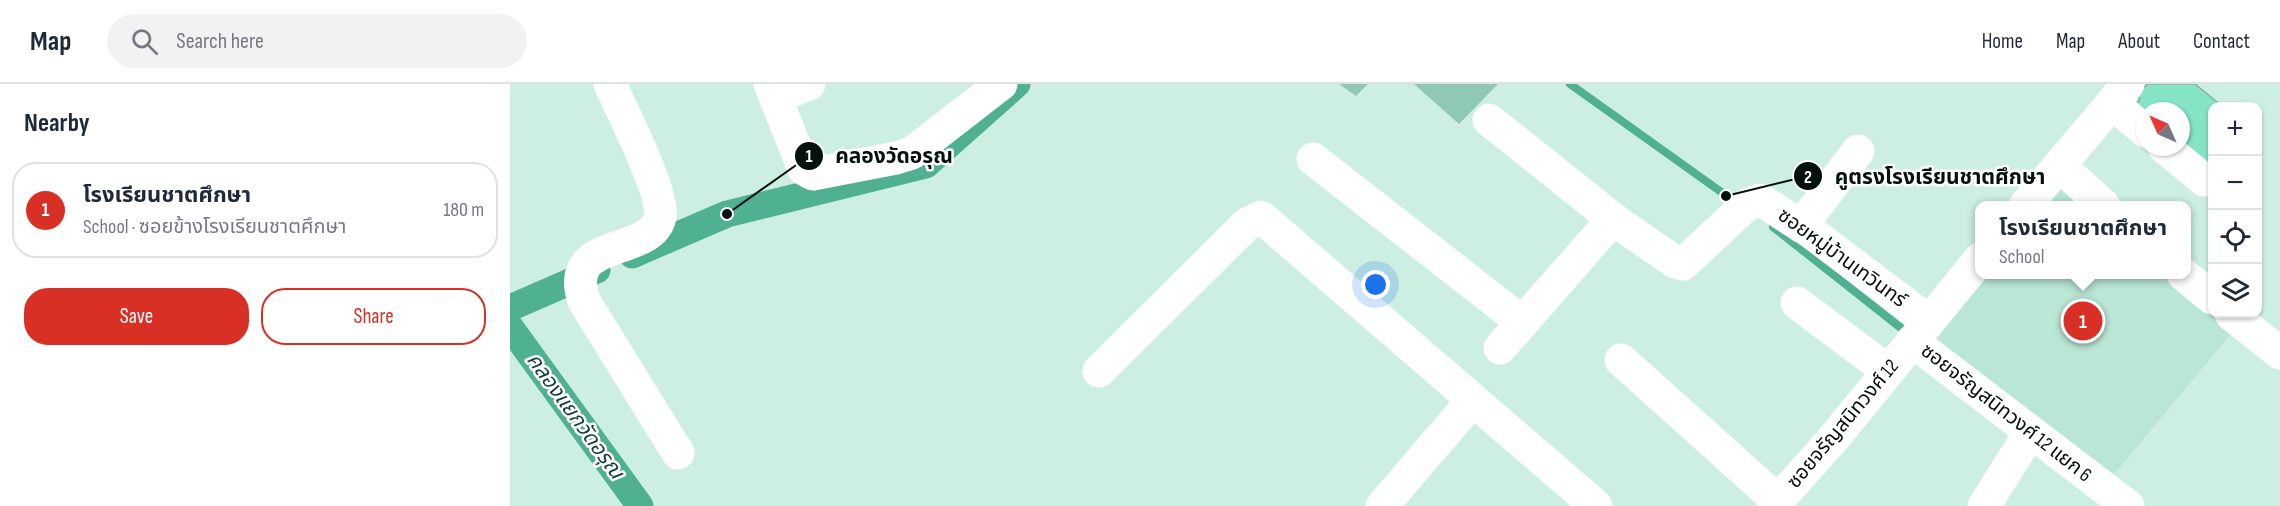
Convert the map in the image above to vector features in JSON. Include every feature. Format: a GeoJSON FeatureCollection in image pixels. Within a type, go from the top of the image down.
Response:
{"type":"FeatureCollection","features":[{"type":"Feature","properties":{"kind":"street"},"geometry":{"type":"LineString","coordinates":[[610,84],[654,184],[660,218],[655,228],[640,239],[607,250],[592,258],[583,278],[584,301],[678,453]]}},
{"type":"Feature","properties":{"kind":"street"},"geometry":{"type":"LineString","coordinates":[[809,84],[773,90],[804,169],[813,174],[912,153],[1001,84]]}},
{"type":"Feature","properties":{"kind":"street"},"geometry":{"type":"LineString","coordinates":[[2029,201],[2120,94],[2136,118]]}},
{"type":"Feature","properties":{"kind":"street","name":"ซอยหมู่บ้านเทวินทร์"},"geometry":{"type":"LineString","coordinates":[[1489,120],[1612,219],[1675,262],[1683,264],[1745,207],[1761,200],[1801,226],[1920,331]]}},
{"type":"Feature","properties":{"kind":"street"},"geometry":{"type":"LineString","coordinates":[[1801,226],[1858,151]]}},
{"type":"Feature","properties":{"kind":"street"},"geometry":{"type":"LineString","coordinates":[[2175,156],[2204,180]]}},
{"type":"Feature","properties":{"kind":"street"},"geometry":{"type":"LineString","coordinates":[[1313,159],[1522,322]]}},
{"type":"Feature","properties":{"kind":"street"},"geometry":{"type":"LineString","coordinates":[[2060,166],[2098,201]]}},
{"type":"Feature","properties":{"kind":"street"},"geometry":{"type":"LineString","coordinates":[[1099,371],[1247,224],[1262,217],[1596,506]]}},
{"type":"Feature","properties":{"kind":"street"},"geometry":{"type":"LineString","coordinates":[[1500,348],[1612,219]]}},
{"type":"Feature","properties":{"kind":"street","name":"ซอยจรัญสนิทวงศ์ 12"},"geometry":{"type":"LineString","coordinates":[[1775,504],[1975,264]]}},
{"type":"Feature","properties":{"kind":"street"},"geometry":{"type":"LineString","coordinates":[[2189,279],[2208,295]]}},
{"type":"Feature","properties":{"kind":"street"},"geometry":{"type":"LineString","coordinates":[[1797,303],[1888,371]]}},
{"type":"Feature","properties":{"kind":"street"},"geometry":{"type":"LineString","coordinates":[[2236,318],[2280,353]]}},
{"type":"Feature","properties":{"kind":"street","name":"ซอยจรัญสนิทวงศ์ 12 แยก 6"},"geometry":{"type":"LineString","coordinates":[[1920,331],[2030,433],[2128,506]]}},
{"type":"Feature","properties":{"kind":"street"},"geometry":{"type":"LineString","coordinates":[[1620,360],[1775,504]]}},
{"type":"Feature","properties":{"kind":"street"},"geometry":{"type":"LineString","coordinates":[[1382,506],[1473,400]]}},
{"type":"Feature","properties":{"kind":"street"},"geometry":{"type":"LineString","coordinates":[[1984,506],[2030,433]]}},
{"type":"Feature","properties":{"kind":"shaded area"},"geometry":{"type":"Polygon","coordinates":[[[1339,84],[1368,84],[1356,96],[1339,84]]]}},
{"type":"Feature","properties":{"kind":"shaded area"},"geometry":{"type":"Polygon","coordinates":[[[1414,84],[1498,84],[1459,124],[1414,84]]]}},
{"type":"Feature","properties":{"kind":"shaded area"},"geometry":{"type":"Polygon","coordinates":[[[2060,177],[2087,201],[2040,201],[2060,177]]]}},
{"type":"Feature","properties":{"kind":"shaded area"},"geometry":{"type":"Polygon","coordinates":[[[1976,279],[2177,279],[2208,306],[2208,318],[2222,318],[2235,329],[2111,478],[1922,343],[1976,279]]]}},
{"type":"Feature","properties":{"kind":"building"},"geometry":{"type":"Polygon","coordinates":[[[2147,84],[2195,84],[2217,102],[2208,102],[2208,166],[2190,151],[2190,102],[2138,102],[2140,99],[2137,96],[2147,84]]]}},
{"type":"Feature","properties":{"kind":"waterway"},"geometry":{"type":"LineString","coordinates":[[632,255],[727,214],[926,165],[1017,84]]}},
{"type":"Feature","properties":{"kind":"waterway"},"geometry":{"type":"LineString","coordinates":[[1570,84],[1738,204]]}},
{"type":"Feature","properties":{"kind":"waterway"},"geometry":{"type":"LineString","coordinates":[[1773,227],[1901,328]]}},
{"type":"Feature","properties":{"kind":"waterway"},"geometry":{"type":"LineString","coordinates":[[510,308],[597,270]]}},
{"type":"Feature","properties":{"kind":"waterway","name":"คลองแยกวัดอรุณ"},"geometry":{"type":"LineString","coordinates":[[510,327],[640,506]]}},
{"type":"Feature","properties":{"kind":"place","name":"คูตรงโรงเรียนชาตศึกษา"},"geometry":{"type":"Point","coordinates":[1726,196]}},
{"type":"Feature","properties":{"kind":"place","name":"คลองวัดอรุณ"},"geometry":{"type":"Point","coordinates":[727,214]}},
{"type":"Feature","properties":{"kind":"place","name":"โรงเรียนชาตศึกษา"},"geometry":{"type":"Point","coordinates":[2083,321]}}]}
